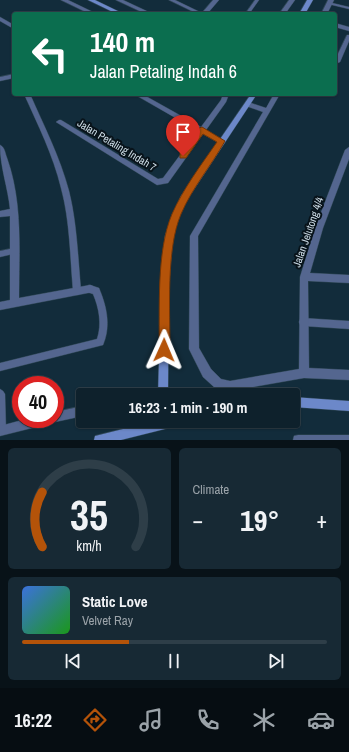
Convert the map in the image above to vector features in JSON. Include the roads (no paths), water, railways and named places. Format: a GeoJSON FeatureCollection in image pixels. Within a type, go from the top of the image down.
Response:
{"type":"FeatureCollection","features":[{"type":"Feature","properties":{"kind":"street"},"geometry":{"type":"LineString","coordinates":[[64,0],[90,12]]}},
{"type":"Feature","properties":{"kind":"street"},"geometry":{"type":"LineString","coordinates":[[91,0],[117,12]]}},
{"type":"Feature","properties":{"kind":"street"},"geometry":{"type":"LineString","coordinates":[[120,0],[146,12]]}},
{"type":"Feature","properties":{"kind":"street"},"geometry":{"type":"LineString","coordinates":[[132,6],[138,0]]}},
{"type":"Feature","properties":{"kind":"street"},"geometry":{"type":"LineString","coordinates":[[205,12],[216,0]]}},
{"type":"Feature","properties":{"kind":"street"},"geometry":{"type":"LineString","coordinates":[[283,12],[292,0]]}},
{"type":"Feature","properties":{"kind":"street"},"geometry":{"type":"LineString","coordinates":[[303,12],[310,0]]}},
{"type":"Feature","properties":{"kind":"street"},"geometry":{"type":"LineString","coordinates":[[325,12],[330,2]]}},
{"type":"Feature","properties":{"kind":"street"},"geometry":{"type":"LineString","coordinates":[[0,19],[12,26]]}},
{"type":"Feature","properties":{"kind":"street"},"geometry":{"type":"LineString","coordinates":[[337,26],[349,29]]}},
{"type":"Feature","properties":{"kind":"street"},"geometry":{"type":"LineString","coordinates":[[141,96],[221,141]]}},
{"type":"Feature","properties":{"kind":"street"},"geometry":{"type":"LineString","coordinates":[[202,130],[225,96]]}},
{"type":"Feature","properties":{"kind":"street"},"geometry":{"type":"LineString","coordinates":[[163,388],[165,283],[169,236],[184,198],[253,96]]}},
{"type":"Feature","properties":{"kind":"street"},"geometry":{"type":"LineString","coordinates":[[276,96],[194,236],[194,349],[207,373],[218,383],[230,386],[304,372],[349,375]]}},
{"type":"Feature","properties":{"kind":"street"},"geometry":{"type":"LineString","coordinates":[[248,104],[267,110]]}},
{"type":"Feature","properties":{"kind":"street","name":"Jalan Petaling Indah 7"},"geometry":{"type":"LineString","coordinates":[[59,122],[157,182],[165,181],[202,130]]}},
{"type":"Feature","properties":{"kind":"street"},"geometry":{"type":"LineString","coordinates":[[0,148],[4,174],[14,212],[15,304]]}},
{"type":"Feature","properties":{"kind":"street","name":"Jalan Jelutong 4/4"},"geometry":{"type":"LineString","coordinates":[[304,372],[304,277],[319,228],[349,150]]}},
{"type":"Feature","properties":{"kind":"street"},"geometry":{"type":"LineString","coordinates":[[0,214],[14,212]]}},
{"type":"Feature","properties":{"kind":"street"},"geometry":{"type":"LineString","coordinates":[[304,277],[349,279]]}},
{"type":"Feature","properties":{"kind":"street"},"geometry":{"type":"LineString","coordinates":[[0,306],[90,289]]}},
{"type":"Feature","properties":{"kind":"street"},"geometry":{"type":"LineString","coordinates":[[300,402],[349,406]]}},
{"type":"Feature","properties":{"kind":"street"},"geometry":{"type":"LineString","coordinates":[[64,415],[76,412]]}},
{"type":"Feature","properties":{"kind":"street"},"geometry":{"type":"LineString","coordinates":[[0,430],[12,427]]}},
{"type":"Feature","properties":{"kind":"street"},"geometry":{"type":"LineString","coordinates":[[99,440],[147,428]]}},
{"type":"Feature","properties":{"kind":"street"},"geometry":{"type":"LineString","coordinates":[[298,440],[349,440]]}},
{"type":"Feature","properties":{"kind":"lane"},"geometry":{"type":"LineString","coordinates":[[171,0],[180,2],[199,12]]}},
{"type":"Feature","properties":{"kind":"lane"},"geometry":{"type":"LineString","coordinates":[[248,12],[257,0]]}},
{"type":"Feature","properties":{"kind":"lane"},"geometry":{"type":"LineString","coordinates":[[330,2],[349,8]]}},
{"type":"Feature","properties":{"kind":"lane"},"geometry":{"type":"LineString","coordinates":[[337,62],[349,36]]}},
{"type":"Feature","properties":{"kind":"lane"},"geometry":{"type":"LineString","coordinates":[[0,79],[12,76]]}},
{"type":"Feature","properties":{"kind":"lane"},"geometry":{"type":"LineString","coordinates":[[28,96],[52,151],[61,175],[68,202],[77,292]]}},
{"type":"Feature","properties":{"kind":"lane"},"geometry":{"type":"LineString","coordinates":[[0,254],[14,251]]}},
{"type":"Feature","properties":{"kind":"lane"},"geometry":{"type":"LineString","coordinates":[[0,367],[100,342],[103,334],[102,304],[96,291],[90,289]]}},
{"type":"Feature","properties":{"kind":"lane"},"geometry":{"type":"LineString","coordinates":[[303,322],[349,325]]}},
{"type":"Feature","properties":{"kind":"lane"},"geometry":{"type":"LineString","coordinates":[[0,394],[0,430]]}}]}
